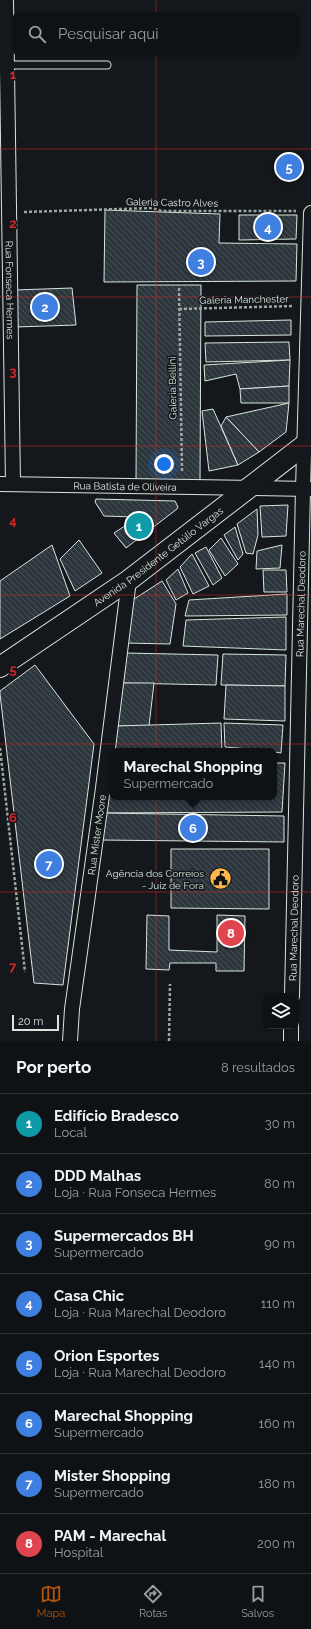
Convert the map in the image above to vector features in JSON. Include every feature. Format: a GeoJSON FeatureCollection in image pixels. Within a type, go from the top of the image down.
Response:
{"type":"FeatureCollection","features":[{"type":"Feature","properties":{"kind":"main road","name":"Avenida Presidente Getúlio Vargas"},"geometry":{"type":"LineString","coordinates":[[0,667],[129,580],[308,442]]}},
{"type":"Feature","properties":{"kind":"street","name":"Rua Fonseca Hermes"},"geometry":{"type":"LineString","coordinates":[[6,0],[9,212],[7,484]]}},
{"type":"Feature","properties":{"kind":"street","name":"Rua Marechal Deodoro"},"geometry":{"type":"LineString","coordinates":[[292,993],[308,442],[309,306],[307,212]]}},
{"type":"Feature","properties":{"kind":"street","name":"Rua Batista de Oliveira"},"geometry":{"type":"LineString","coordinates":[[7,484],[307,489]]}},
{"type":"Feature","properties":{"kind":"street","name":"Rua Mister Moore"},"geometry":{"type":"LineString","coordinates":[[70,1041],[72,1009],[103,788],[129,580]]}},
{"type":"Feature","properties":{"kind":"street"},"geometry":{"type":"LineString","coordinates":[[291,1029],[291,1041]]}},
{"type":"Feature","properties":{"kind":"lane"},"geometry":{"type":"LineString","coordinates":[[7,65],[107,65]]}},
{"type":"Feature","properties":{"kind":"path","name":"Galeria Castro Alves"},"geometry":{"type":"LineString","coordinates":[[9,212],[152,208],[162,211],[307,212]]}},
{"type":"Feature","properties":{"kind":"path","name":"Galeria Bellini"},"geometry":{"type":"LineString","coordinates":[[179,288],[182,487]]}},
{"type":"Feature","properties":{"kind":"path","name":"Galeria Manchester"},"geometry":{"type":"LineString","coordinates":[[179,309],[309,306]]}},
{"type":"Feature","properties":{"kind":"path"},"geometry":{"type":"LineString","coordinates":[[0,748],[25,972]]}},
{"type":"Feature","properties":{"kind":"path"},"geometry":{"type":"LineString","coordinates":[[169,1041],[170,984]]}},
{"type":"Feature","properties":{"kind":"building"},"geometry":{"type":"Polygon","coordinates":[[[105,210],[220,214],[219,243],[297,244],[296,281],[104,282],[105,210]]]}},
{"type":"Feature","properties":{"kind":"building"},"geometry":{"type":"Polygon","coordinates":[[[239,215],[297,215],[296,239],[239,240],[239,215]]]}},
{"type":"Feature","properties":{"kind":"building"},"geometry":{"type":"Polygon","coordinates":[[[137,285],[201,285],[200,481],[136,481],[137,285]]]}},
{"type":"Feature","properties":{"kind":"building"},"geometry":{"type":"Polygon","coordinates":[[[72,288],[76,325],[16,327],[15,290],[72,288]]]}},
{"type":"Feature","properties":{"kind":"building"},"geometry":{"type":"Polygon","coordinates":[[[291,320],[291,335],[205,336],[205,322],[291,320]]]}},
{"type":"Feature","properties":{"kind":"building"},"geometry":{"type":"Polygon","coordinates":[[[289,342],[290,360],[206,362],[205,343],[289,342]]]}},
{"type":"Feature","properties":{"kind":"building"},"geometry":{"type":"Polygon","coordinates":[[[290,360],[289,386],[240,389],[236,374],[205,381],[204,365],[290,360]]]}},
{"type":"Feature","properties":{"kind":"building"},"geometry":{"type":"Polygon","coordinates":[[[289,386],[289,403],[241,403],[240,389],[289,386]]]}},
{"type":"Feature","properties":{"kind":"building"},"geometry":{"type":"Polygon","coordinates":[[[289,403],[286,432],[259,452],[226,417],[289,403]]]}},
{"type":"Feature","properties":{"kind":"building"},"geometry":{"type":"Polygon","coordinates":[[[213,409],[238,465],[209,471],[202,411],[213,409]]]}},
{"type":"Feature","properties":{"kind":"building"},"geometry":{"type":"Polygon","coordinates":[[[226,417],[259,452],[238,465],[221,426],[226,417]]]}},
{"type":"Feature","properties":{"kind":"building"},"geometry":{"type":"Polygon","coordinates":[[[96,499],[175,501],[178,507],[126,548],[114,533],[134,520],[136,517],[104,516],[95,502],[96,499]]]}},
{"type":"Feature","properties":{"kind":"building"},"geometry":{"type":"Polygon","coordinates":[[[288,505],[286,536],[262,537],[260,506],[288,505]]]}},
{"type":"Feature","properties":{"kind":"building"},"geometry":{"type":"Polygon","coordinates":[[[257,509],[258,535],[253,554],[246,553],[237,524],[257,509]]]}},
{"type":"Feature","properties":{"kind":"building"},"geometry":{"type":"Polygon","coordinates":[[[235,527],[243,554],[238,560],[224,535],[235,527]]]}},
{"type":"Feature","properties":{"kind":"building"},"geometry":{"type":"Polygon","coordinates":[[[221,538],[238,564],[225,576],[209,550],[221,538]]]}},
{"type":"Feature","properties":{"kind":"building"},"geometry":{"type":"Polygon","coordinates":[[[79,540],[102,573],[75,591],[60,559],[79,540]]]}},
{"type":"Feature","properties":{"kind":"building"},"geometry":{"type":"Polygon","coordinates":[[[52,545],[70,596],[0,639],[0,581],[52,545]]]}},
{"type":"Feature","properties":{"kind":"building"},"geometry":{"type":"Polygon","coordinates":[[[282,545],[280,568],[256,569],[257,551],[282,545]]]}},
{"type":"Feature","properties":{"kind":"building"},"geometry":{"type":"Polygon","coordinates":[[[206,547],[222,578],[213,585],[195,553],[206,547]]]}},
{"type":"Feature","properties":{"kind":"building"},"geometry":{"type":"Polygon","coordinates":[[[192,554],[209,586],[193,594],[180,567],[192,554]]]}},
{"type":"Feature","properties":{"kind":"building"},"geometry":{"type":"Polygon","coordinates":[[[178,569],[188,593],[176,600],[166,580],[178,569]]]}},
{"type":"Feature","properties":{"kind":"building"},"geometry":{"type":"Polygon","coordinates":[[[263,570],[286,570],[287,592],[264,592],[263,570]]]}},
{"type":"Feature","properties":{"kind":"building"},"geometry":{"type":"Polygon","coordinates":[[[162,581],[176,604],[170,644],[125,643],[131,601],[162,581]]]}},
{"type":"Feature","properties":{"kind":"building"},"geometry":{"type":"Polygon","coordinates":[[[287,594],[287,615],[185,616],[189,600],[287,594]]]}},
{"type":"Feature","properties":{"kind":"building"},"geometry":{"type":"Polygon","coordinates":[[[286,617],[286,650],[183,646],[186,620],[286,617]]]}},
{"type":"Feature","properties":{"kind":"building"},"geometry":{"type":"Polygon","coordinates":[[[126,653],[218,655],[216,685],[122,683],[126,653]]]}},
{"type":"Feature","properties":{"kind":"building"},"geometry":{"type":"Polygon","coordinates":[[[223,654],[286,655],[285,686],[221,685],[223,654]]]}},
{"type":"Feature","properties":{"kind":"building"},"geometry":{"type":"Polygon","coordinates":[[[35,665],[94,744],[63,985],[34,983],[0,694],[0,691],[35,665]]]}},
{"type":"Feature","properties":{"kind":"building"},"geometry":{"type":"Polygon","coordinates":[[[122,683],[154,683],[149,726],[115,726],[122,683]]]}},
{"type":"Feature","properties":{"kind":"building"},"geometry":{"type":"Polygon","coordinates":[[[226,685],[285,686],[285,721],[224,719],[226,685]]]}},
{"type":"Feature","properties":{"kind":"building"},"geometry":{"type":"Polygon","coordinates":[[[221,723],[222,748],[112,748],[115,726],[221,723]]]}},
{"type":"Feature","properties":{"kind":"building"},"geometry":{"type":"Polygon","coordinates":[[[224,723],[283,725],[281,753],[277,752],[277,748],[225,747],[224,723]]]}},
{"type":"Feature","properties":{"kind":"building"},"geometry":{"type":"Polygon","coordinates":[[[277,763],[285,763],[282,812],[99,813],[109,773],[109,800],[277,800],[277,763]]]}},
{"type":"Feature","properties":{"kind":"building"},"geometry":{"type":"Polygon","coordinates":[[[103,813],[284,816],[284,842],[100,840],[103,813]]]}},
{"type":"Feature","properties":{"kind":"building","name":"Agência dos Correios - Juiz de Fora"},"geometry":{"type":"Polygon","coordinates":[[[171,849],[269,849],[269,909],[171,908],[171,849]]]}},
{"type":"Feature","properties":{"kind":"building"},"geometry":{"type":"Polygon","coordinates":[[[147,915],[169,916],[169,950],[217,952],[217,915],[245,916],[244,971],[216,971],[216,963],[170,963],[169,970],[146,969],[147,915]]]}},
{"type":"Feature","properties":{"kind":"place","name":"Orion Esportes"},"geometry":{"type":"Point","coordinates":[289,167]}},
{"type":"Feature","properties":{"kind":"place","name":"Casa Chic"},"geometry":{"type":"Point","coordinates":[268,227]}},
{"type":"Feature","properties":{"kind":"place","name":"Supermercados BH"},"geometry":{"type":"Point","coordinates":[201,262]}},
{"type":"Feature","properties":{"kind":"place","name":"DDD Malhas"},"geometry":{"type":"Point","coordinates":[45,307]}},
{"type":"Feature","properties":{"kind":"place","name":"Edifício Bradesco"},"geometry":{"type":"Point","coordinates":[139,526]}},
{"type":"Feature","properties":{"kind":"place","name":"Marechal Shopping"},"geometry":{"type":"Point","coordinates":[193,828]}},
{"type":"Feature","properties":{"kind":"place","name":"Mister Shopping"},"geometry":{"type":"Point","coordinates":[49,864]}},
{"type":"Feature","properties":{"kind":"place","name":"Agência dos Correios - Juiz de Fora"},"geometry":{"type":"Point","coordinates":[220,879]}},
{"type":"Feature","properties":{"kind":"place","name":"PAM - Marechal"},"geometry":{"type":"Point","coordinates":[231,933]}}]}
